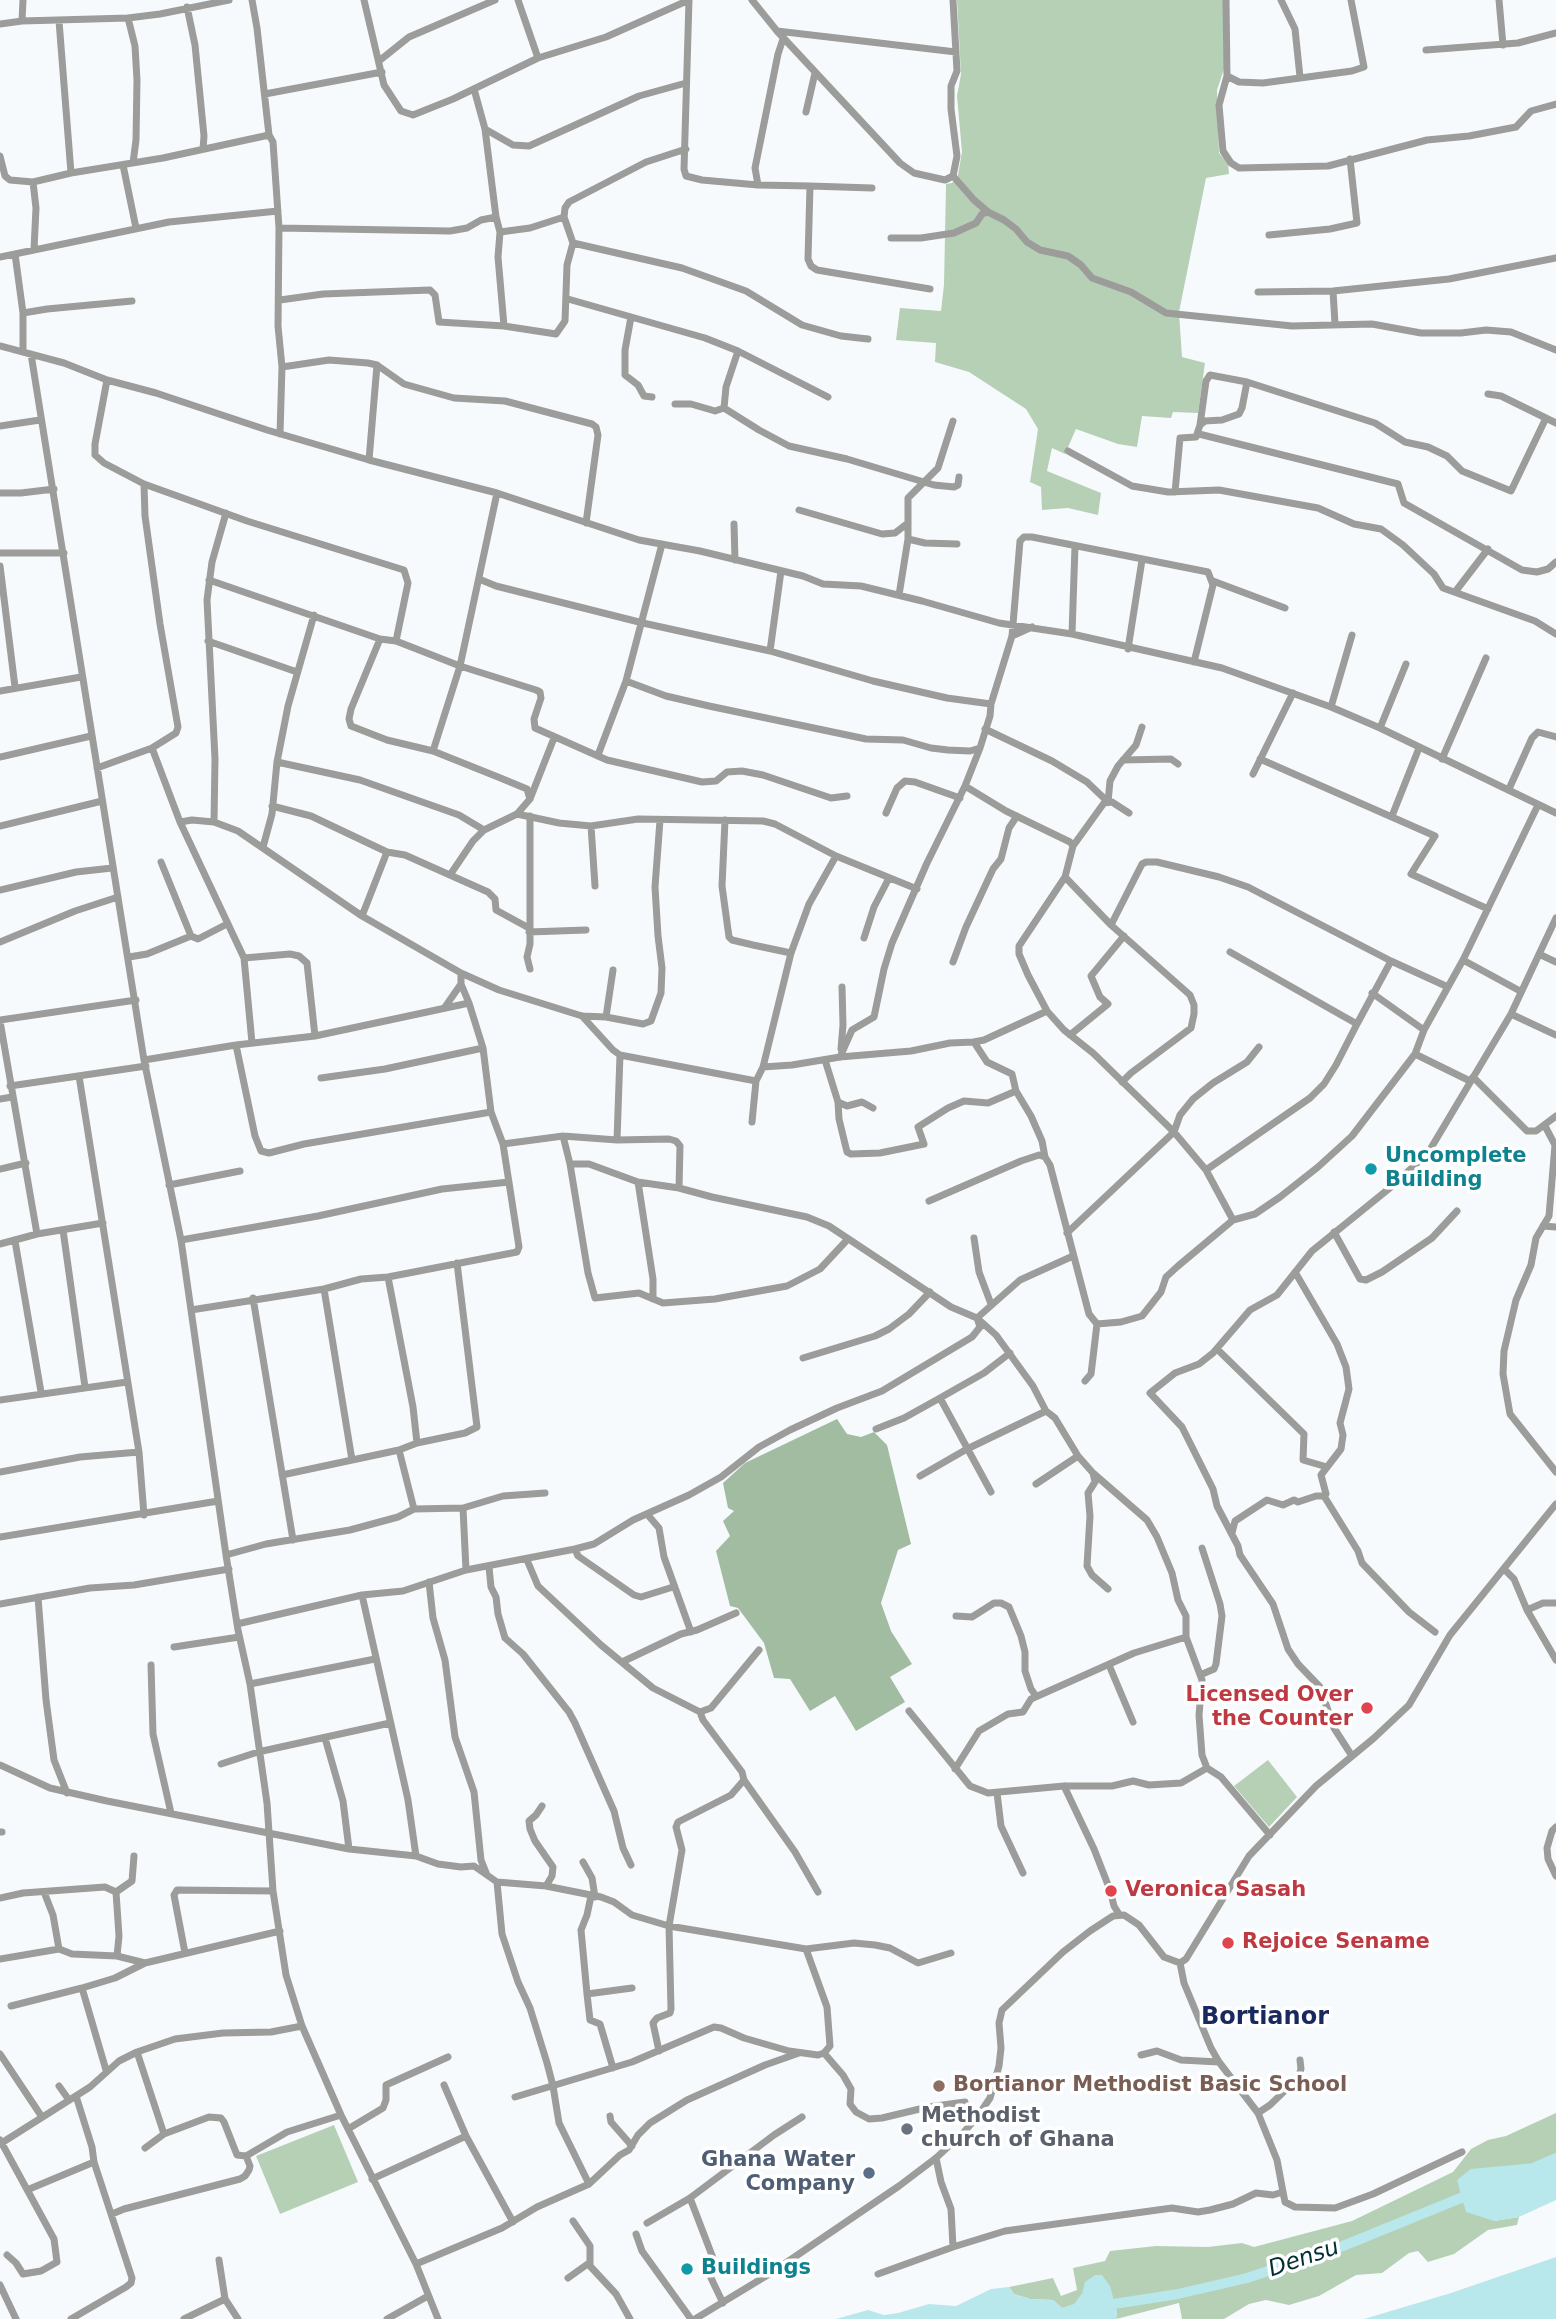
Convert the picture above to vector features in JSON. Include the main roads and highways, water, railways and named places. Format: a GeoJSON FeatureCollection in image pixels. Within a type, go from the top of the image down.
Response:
{"type":"FeatureCollection","features":[{"type":"Feature","properties":{"kind":"water"},"geometry":{"type":"Polygon","coordinates":[[[1556,2161],[1556,2200],[1519,2217],[1494,2221],[1466,2212],[1457,2180],[1471,2169],[1556,2161]]]}},
{"type":"Feature","properties":{"kind":"water"},"geometry":{"type":"Polygon","coordinates":[[[1556,2257],[1556,2319],[1364,2319],[1451,2293],[1556,2257]]]}},
{"type":"Feature","properties":{"kind":"water"},"geometry":{"type":"Polygon","coordinates":[[[1095,2275],[1102,2275],[1110,2286],[1117,2311],[1116,2319],[836,2319],[868,2310],[884,2315],[929,2304],[956,2306],[991,2289],[1009,2287],[1014,2294],[1030,2299],[1053,2300],[1062,2308],[1074,2304],[1082,2294],[1085,2282],[1095,2275]]]}},
{"type":"Feature","properties":{"kind":"waterway","name":"Densu"},"geometry":{"type":"LineString","coordinates":[[1533,2168],[1556,2158]]}},
{"type":"Feature","properties":{"kind":"waterway","name":"Densu"},"geometry":{"type":"LineString","coordinates":[[1101,2306],[1178,2294],[1247,2278],[1343,2246],[1473,2193]]}},
{"type":"Feature","properties":{"kind":"place","name":"Uncomplete Building"},"geometry":{"type":"Point","coordinates":[1371,1169]}},
{"type":"Feature","properties":{"kind":"place","name":"Licensed Over the Counter"},"geometry":{"type":"Point","coordinates":[1367,1708]}},
{"type":"Feature","properties":{"kind":"place","name":"Veronica Sasah"},"geometry":{"type":"Point","coordinates":[1111,1891]}},
{"type":"Feature","properties":{"kind":"place","name":"Rejoice Sename"},"geometry":{"type":"Point","coordinates":[1228,1943]}},
{"type":"Feature","properties":{"kind":"place","name":"Bortianor Methodist Basic School"},"geometry":{"type":"Point","coordinates":[939,2086]}},
{"type":"Feature","properties":{"kind":"place","name":"Methodist church of Ghana"},"geometry":{"type":"Point","coordinates":[907,2129]}},
{"type":"Feature","properties":{"kind":"place","name":"Ghana Water Company"},"geometry":{"type":"Point","coordinates":[869,2173]}},
{"type":"Feature","properties":{"kind":"place","name":"Buildings"},"geometry":{"type":"Point","coordinates":[687,2269]}},
{"type":"Feature","properties":{"kind":"district","name":"Bortianor"},"geometry":{"type":"Point","coordinates":[1265,2018]}}]}
